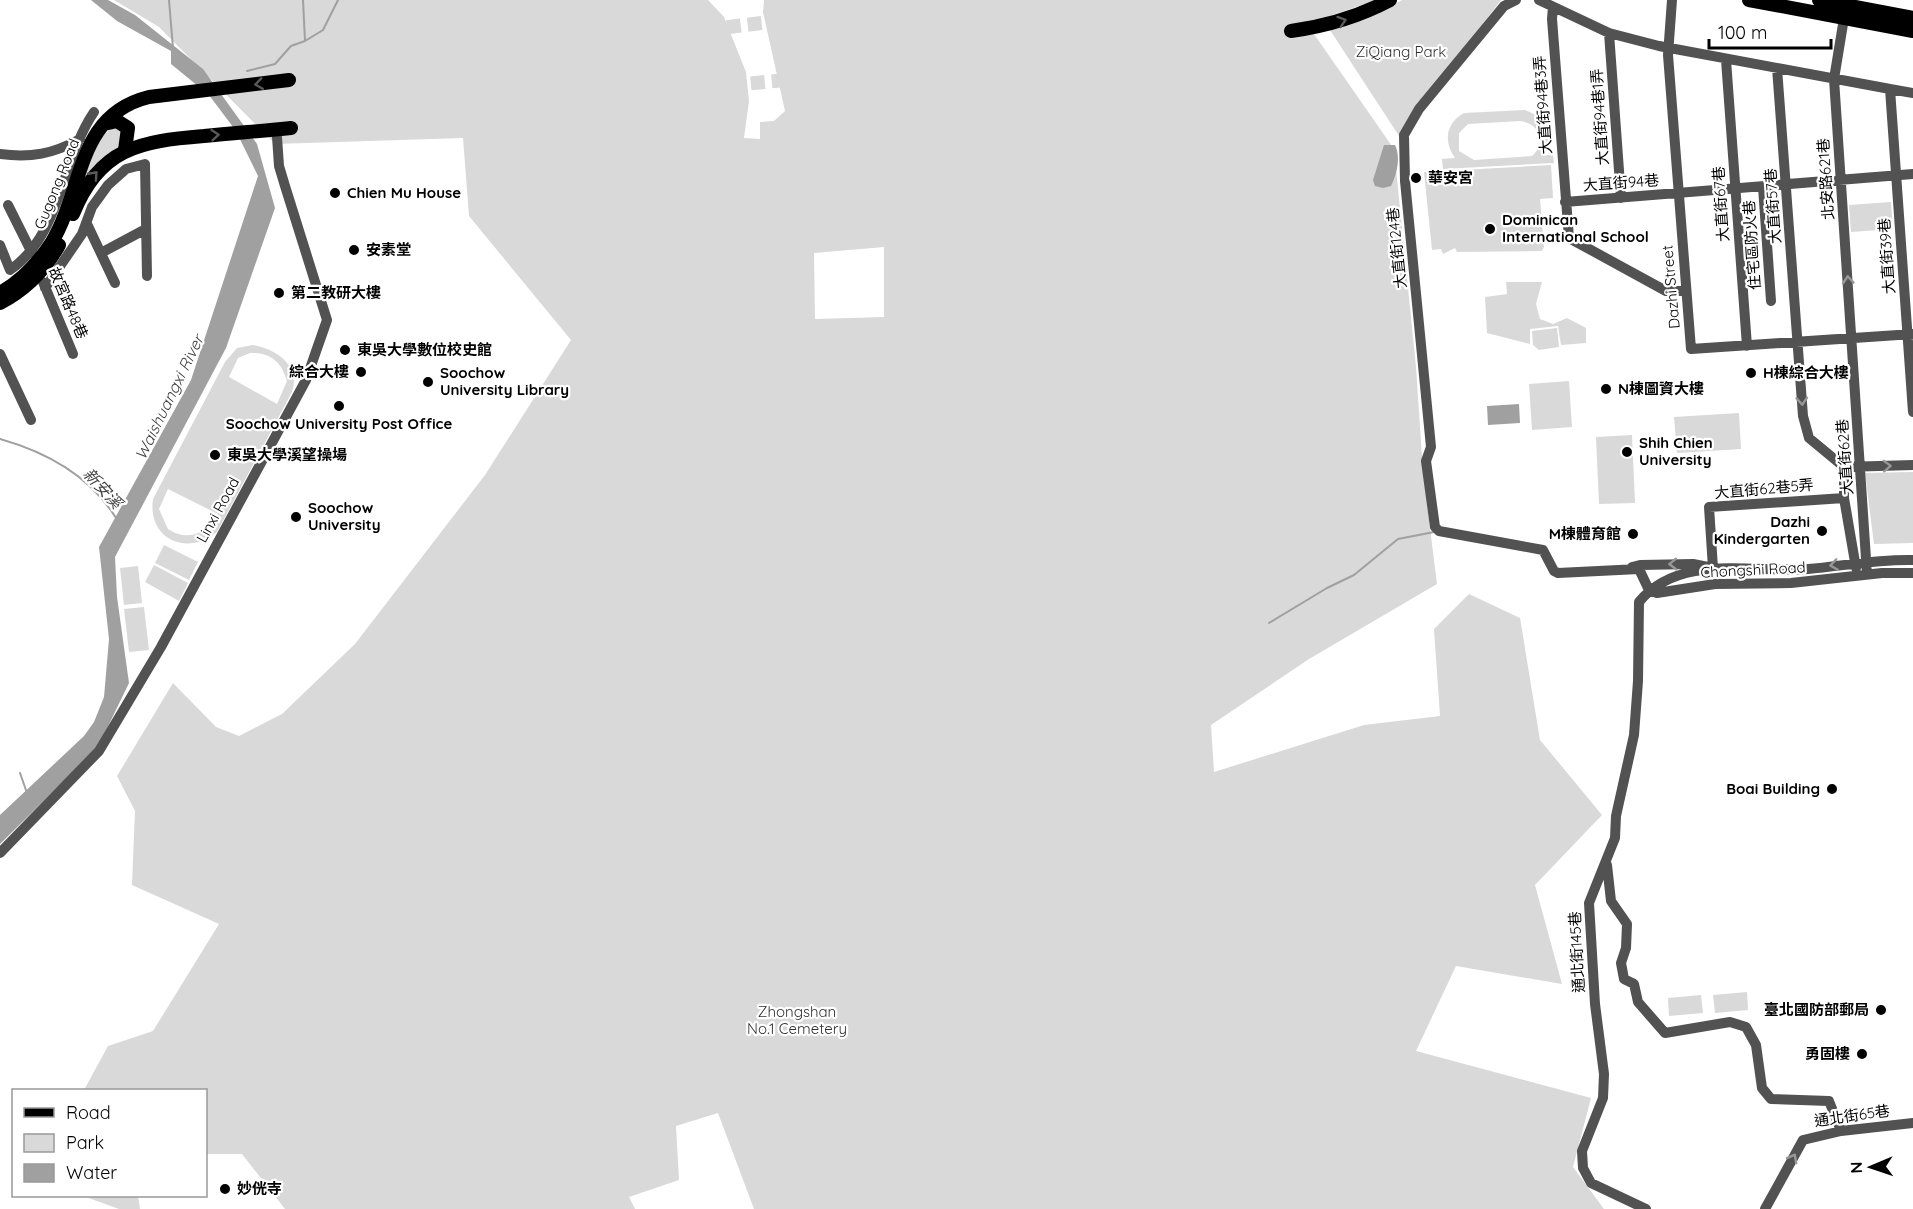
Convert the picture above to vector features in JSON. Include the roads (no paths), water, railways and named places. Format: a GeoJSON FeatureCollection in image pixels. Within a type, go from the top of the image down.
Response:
{"type":"FeatureCollection","features":[{"type":"Feature","properties":{"kind":"main road"},"geometry":{"type":"LineString","coordinates":[[1291,31],[1324,27],[1347,20],[1389,0]]}},
{"type":"Feature","properties":{"kind":"main road"},"geometry":{"type":"LineString","coordinates":[[1749,0],[1846,8],[1913,18]]}},
{"type":"Feature","properties":{"kind":"main road"},"geometry":{"type":"LineString","coordinates":[[1819,0],[1913,31]]}},
{"type":"Feature","properties":{"kind":"main road","name":"Gugong Road"},"geometry":{"type":"LineString","coordinates":[[0,293],[24,276],[51,242],[62,221],[95,130],[130,102],[149,97],[289,80]]}},
{"type":"Feature","properties":{"kind":"main road"},"geometry":{"type":"LineString","coordinates":[[95,130],[117,121],[128,128],[125,150]]}},
{"type":"Feature","properties":{"kind":"main road","name":"Gugong Road"},"geometry":{"type":"LineString","coordinates":[[0,303],[30,283],[35,262],[58,247],[87,182],[100,168],[125,150],[169,139],[291,128]]}},
{"type":"Feature","properties":{"kind":"street","name":"大直街124巷"},"geometry":{"type":"LineString","coordinates":[[1516,0],[1504,6],[1419,109],[1404,135],[1405,182],[1431,447],[1426,461],[1435,527],[1439,531],[1543,549],[1554,571],[1558,573],[1632,568]]}},
{"type":"Feature","properties":{"kind":"street"},"geometry":{"type":"LineString","coordinates":[[1539,0],[1609,33],[1668,48],[1913,93]]}},
{"type":"Feature","properties":{"kind":"street","name":"Dazhi Street"},"geometry":{"type":"LineString","coordinates":[[1672,0],[1668,48],[1691,349],[1910,334]]}},
{"type":"Feature","properties":{"kind":"street","name":"大直街94巷3弄"},"geometry":{"type":"LineString","coordinates":[[1553,7],[1552,19],[1569,238],[1666,291],[1686,291]]}},
{"type":"Feature","properties":{"kind":"street","name":"北安路621巷"},"geometry":{"type":"LineString","coordinates":[[1846,8],[1834,79],[1852,338]]}},
{"type":"Feature","properties":{"kind":"street","name":"大直街94巷1弄"},"geometry":{"type":"LineString","coordinates":[[1609,33],[1621,198]]}},
{"type":"Feature","properties":{"kind":"street","name":"大直街67巷"},"geometry":{"type":"LineString","coordinates":[[1726,60],[1747,346]]}},
{"type":"Feature","properties":{"kind":"street","name":"大直街57巷"},"geometry":{"type":"LineString","coordinates":[[1777,68],[1803,416],[1809,438],[1844,467]]}},
{"type":"Feature","properties":{"kind":"street","name":"大直街39巷"},"geometry":{"type":"LineString","coordinates":[[1890,89],[1910,334],[1913,412]]}},
{"type":"Feature","properties":{"kind":"street"},"geometry":{"type":"LineString","coordinates":[[0,245],[10,270],[35,262],[82,129],[94,112]]}},
{"type":"Feature","properties":{"kind":"street"},"geometry":{"type":"LineString","coordinates":[[0,154],[34,156],[63,148],[95,130]]}},
{"type":"Feature","properties":{"kind":"street","name":"Linxi Road"},"geometry":{"type":"LineString","coordinates":[[0,853],[99,751],[161,647],[306,380],[327,321],[281,172],[277,136]]}},
{"type":"Feature","properties":{"kind":"street"},"geometry":{"type":"LineString","coordinates":[[45,288],[87,224],[92,207],[108,185],[126,169],[145,164],[144,230],[147,276]]}},
{"type":"Feature","properties":{"kind":"street","name":"大直街94巷"},"geometry":{"type":"LineString","coordinates":[[1565,202],[1913,174]]}},
{"type":"Feature","properties":{"kind":"street","name":"住宅區防火巷"},"geometry":{"type":"LineString","coordinates":[[1763,187],[1771,301]]}},
{"type":"Feature","properties":{"kind":"street","name":"故宮路48巷"},"geometry":{"type":"LineString","coordinates":[[8,205],[35,262],[73,354]]}},
{"type":"Feature","properties":{"kind":"street"},"geometry":{"type":"LineString","coordinates":[[87,224],[116,283]]}},
{"type":"Feature","properties":{"kind":"street"},"geometry":{"type":"LineString","coordinates":[[101,253],[144,230]]}},
{"type":"Feature","properties":{"kind":"street","name":"大直街62巷"},"geometry":{"type":"LineString","coordinates":[[1852,338],[1867,561],[1862,575]]}},
{"type":"Feature","properties":{"kind":"street"},"geometry":{"type":"LineString","coordinates":[[0,354],[31,420]]}},
{"type":"Feature","properties":{"kind":"street"},"geometry":{"type":"LineString","coordinates":[[1862,575],[1855,562],[1844,498],[1844,467],[1913,465]]}},
{"type":"Feature","properties":{"kind":"street","name":"大直街62巷5弄"},"geometry":{"type":"LineString","coordinates":[[1713,568],[1709,507],[1844,498]]}},
{"type":"Feature","properties":{"kind":"street","name":"Chongshi Road"},"geometry":{"type":"LineString","coordinates":[[1649,590],[1655,584],[1677,576],[1713,568],[1810,569],[1855,562],[1913,560]]}},
{"type":"Feature","properties":{"kind":"street"},"geometry":{"type":"LineString","coordinates":[[1632,568],[1640,565],[1693,564],[1713,568]]}},
{"type":"Feature","properties":{"kind":"street"},"geometry":{"type":"LineString","coordinates":[[1632,568],[1638,569],[1649,590]]}},
{"type":"Feature","properties":{"kind":"street","name":"Chongshi Road"},"geometry":{"type":"LineString","coordinates":[[1649,590],[1666,592],[1715,584],[1791,583],[1862,575],[1913,573]]}},
{"type":"Feature","properties":{"kind":"street","name":"通北街145巷"},"geometry":{"type":"LineString","coordinates":[[1646,1209],[1591,1183],[1583,1168],[1582,1151],[1600,1107],[1604,1074],[1595,1004],[1589,903],[1607,863],[1615,838],[1616,816],[1634,735],[1638,681],[1639,602],[1649,590]]}},
{"type":"Feature","properties":{"kind":"street"},"geometry":{"type":"LineString","coordinates":[[1607,863],[1611,901],[1627,924],[1621,971],[1624,979],[1634,984],[1638,1002],[1665,1033],[1730,1022],[1746,1027],[1756,1045],[1762,1088],[1771,1099],[1829,1101],[1841,1131]]}},
{"type":"Feature","properties":{"kind":"street","name":"通北街65巷"},"geometry":{"type":"LineString","coordinates":[[1765,1209],[1803,1140],[1841,1131],[1913,1123]]}},
{"type":"Feature","properties":{"kind":"water"},"geometry":{"type":"Polygon","coordinates":[[[91,0],[108,0],[135,15],[203,69],[257,144],[275,208],[226,348],[115,557],[117,597],[129,683],[98,747],[0,844],[0,815],[84,736],[94,722],[104,697],[109,639],[99,547],[191,380],[258,176],[236,131],[209,95],[171,64],[171,51],[117,21],[91,0]]]}},
{"type":"Feature","properties":{"kind":"water"},"geometry":{"type":"Polygon","coordinates":[[[1384,145],[1395,145],[1398,160],[1391,186],[1383,188],[1375,186],[1373,180],[1384,145]]]}},
{"type":"Feature","properties":{"kind":"water"},"geometry":{"type":"Polygon","coordinates":[[[1519,404],[1520,423],[1488,425],[1487,406],[1519,404]]]}},
{"type":"Feature","properties":{"kind":"waterway"},"geometry":{"type":"LineString","coordinates":[[169,0],[173,48]]}},
{"type":"Feature","properties":{"kind":"waterway"},"geometry":{"type":"LineString","coordinates":[[247,71],[275,64],[291,46],[305,41],[303,0]]}},
{"type":"Feature","properties":{"kind":"waterway"},"geometry":{"type":"LineString","coordinates":[[305,41],[323,30],[338,0]]}},
{"type":"Feature","properties":{"kind":"waterway","name":"新安溪"},"geometry":{"type":"LineString","coordinates":[[0,439],[34,451],[66,468],[93,490],[116,518]]}},
{"type":"Feature","properties":{"kind":"waterway"},"geometry":{"type":"LineString","coordinates":[[1269,623],[1327,588],[1354,575],[1398,539],[1434,532]]}},
{"type":"Feature","properties":{"kind":"waterway"},"geometry":{"type":"LineString","coordinates":[[20,773],[27,793]]}},
{"type":"Feature","properties":{"kind":"tunnel"},"geometry":{"type":"LineString","coordinates":[[289,80],[953,0]]}},
{"type":"Feature","properties":{"kind":"tunnel"},"geometry":{"type":"LineString","coordinates":[[291,128],[1291,31]]}},
{"type":"Feature","properties":{"kind":"place","name":"華安宮"},"geometry":{"type":"Point","coordinates":[1416,178]}},
{"type":"Feature","properties":{"kind":"place","name":"Chien Mu House"},"geometry":{"type":"Point","coordinates":[335,193]}},
{"type":"Feature","properties":{"kind":"place","name":"Dominican International School"},"geometry":{"type":"Point","coordinates":[1490,229]}},
{"type":"Feature","properties":{"kind":"place","name":"安素堂"},"geometry":{"type":"Point","coordinates":[354,250]}},
{"type":"Feature","properties":{"kind":"place","name":"第二教研大樓"},"geometry":{"type":"Point","coordinates":[279,293]}},
{"type":"Feature","properties":{"kind":"place","name":"東吳大學數位校史館"},"geometry":{"type":"Point","coordinates":[345,350]}},
{"type":"Feature","properties":{"kind":"place","name":"綜合大樓"},"geometry":{"type":"Point","coordinates":[361,372]}},
{"type":"Feature","properties":{"kind":"place","name":"H棟綜合大樓"},"geometry":{"type":"Point","coordinates":[1751,373]}},
{"type":"Feature","properties":{"kind":"place","name":"Soochow University Library"},"geometry":{"type":"Point","coordinates":[428,382]}},
{"type":"Feature","properties":{"kind":"place","name":"N棟圖資大樓"},"geometry":{"type":"Point","coordinates":[1606,389]}},
{"type":"Feature","properties":{"kind":"place","name":"Soochow University Post Office"},"geometry":{"type":"Point","coordinates":[339,406]}},
{"type":"Feature","properties":{"kind":"place","name":"Shih Chien University"},"geometry":{"type":"Point","coordinates":[1627,452]}},
{"type":"Feature","properties":{"kind":"place","name":"東吳大學溪望操場"},"geometry":{"type":"Point","coordinates":[215,455]}},
{"type":"Feature","properties":{"kind":"place","name":"Soochow University"},"geometry":{"type":"Point","coordinates":[296,517]}},
{"type":"Feature","properties":{"kind":"place","name":"Dazhi Kindergarten"},"geometry":{"type":"Point","coordinates":[1822,531]}},
{"type":"Feature","properties":{"kind":"place","name":"M棟體育館"},"geometry":{"type":"Point","coordinates":[1633,534]}},
{"type":"Feature","properties":{"kind":"place","name":"Boai Building"},"geometry":{"type":"Point","coordinates":[1832,789]}},
{"type":"Feature","properties":{"kind":"place","name":"臺北國防部郵局"},"geometry":{"type":"Point","coordinates":[1881,1010]}},
{"type":"Feature","properties":{"kind":"place","name":"勇固樓"},"geometry":{"type":"Point","coordinates":[1862,1054]}},
{"type":"Feature","properties":{"kind":"place","name":"妙侊寺"},"geometry":{"type":"Point","coordinates":[225,1189]}},
{"type":"Feature","properties":{"kind":"park label","name":"ZiQiang Park"},"geometry":{"type":"Point","coordinates":[1401,52]}},
{"type":"Feature","properties":{"kind":"park label","name":"Zhongshan No.1 Cemetery"},"geometry":{"type":"Point","coordinates":[797,1020]}},
{"type":"Feature","properties":{"kind":"water label","name":"Waishuangxi River"},"geometry":{"type":"Point","coordinates":[169,397]}}]}
